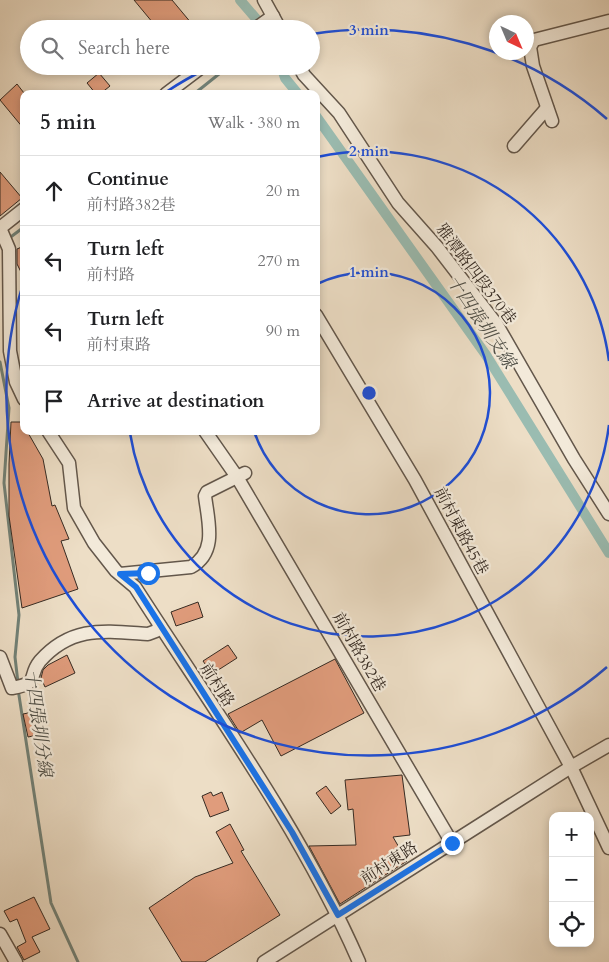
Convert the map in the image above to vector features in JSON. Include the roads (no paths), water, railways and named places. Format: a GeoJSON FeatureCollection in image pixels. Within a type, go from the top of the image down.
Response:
{"type":"FeatureCollection","features":[{"type":"Feature","properties":{"kind":"street"},"geometry":{"type":"LineString","coordinates":[[263,20],[264,0]]}},
{"type":"Feature","properties":{"kind":"street"},"geometry":{"type":"LineString","coordinates":[[552,121],[533,66],[530,47],[534,40],[609,21]]}},
{"type":"Feature","properties":{"kind":"street"},"geometry":{"type":"LineString","coordinates":[[175,90],[193,75]]}},
{"type":"Feature","properties":{"kind":"street","name":"雅潭路四段370巷"},"geometry":{"type":"LineString","coordinates":[[304,75],[318,90]]}},
{"type":"Feature","properties":{"kind":"street","name":"雅潭路四段370巷"},"geometry":{"type":"LineString","coordinates":[[320,92],[339,113],[398,202],[437,247],[496,325],[574,459],[609,514]]}},
{"type":"Feature","properties":{"kind":"street"},"geometry":{"type":"LineString","coordinates":[[514,146],[547,108]]}},
{"type":"Feature","properties":{"kind":"street"},"geometry":{"type":"LineString","coordinates":[[20,212],[0,228],[9,249],[10,351],[16,382],[20,390]]}},
{"type":"Feature","properties":{"kind":"street","name":"前村東路45巷"},"geometry":{"type":"LineString","coordinates":[[320,322],[415,480],[571,767],[609,848]]}},
{"type":"Feature","properties":{"kind":"street","name":"前村路"},"geometry":{"type":"LineString","coordinates":[[51,435],[69,462],[74,508],[94,543],[120,574],[136,587],[292,832],[338,915],[359,962]]}},
{"type":"Feature","properties":{"kind":"street","name":"前村路382巷"},"geometry":{"type":"LineString","coordinates":[[208,435],[241,475],[452,843]]}},
{"type":"Feature","properties":{"kind":"street"},"geometry":{"type":"LineString","coordinates":[[120,574],[148,573],[191,567],[196,564],[205,555],[210,542],[205,496],[207,492],[241,475]]}},
{"type":"Feature","properties":{"kind":"street"},"geometry":{"type":"LineString","coordinates":[[0,657],[12,688],[26,686],[33,680],[38,663],[56,647],[74,636],[89,632],[148,634],[156,631],[160,626]]}},
{"type":"Feature","properties":{"kind":"street","name":"前村東路"},"geometry":{"type":"LineString","coordinates":[[264,962],[571,767],[609,745]]}},
{"type":"Feature","properties":{"kind":"street"},"geometry":{"type":"LineString","coordinates":[[1,939],[16,962]]}},
{"type":"Feature","properties":{"kind":"waterway","name":"十四張圳支線"},"geometry":{"type":"LineString","coordinates":[[240,0],[257,20]]}},
{"type":"Feature","properties":{"kind":"waterway","name":"十四張圳分線"},"geometry":{"type":"LineString","coordinates":[[199,90],[218,75]]}},
{"type":"Feature","properties":{"kind":"waterway","name":"十四張圳支線"},"geometry":{"type":"LineString","coordinates":[[284,75],[295,90]]}},
{"type":"Feature","properties":{"kind":"waterway","name":"十四張圳支線"},"geometry":{"type":"LineString","coordinates":[[320,122],[486,355],[609,553]]}},
{"type":"Feature","properties":{"kind":"waterway","name":"十四張圳分線"},"geometry":{"type":"LineString","coordinates":[[8,239],[20,230]]}},
{"type":"Feature","properties":{"kind":"waterway","name":"十四張圳分線"},"geometry":{"type":"LineString","coordinates":[[0,362],[9,408],[4,483],[19,615],[15,657],[18,683]]}},
{"type":"Feature","properties":{"kind":"waterway","name":"十四張圳分線"},"geometry":{"type":"LineString","coordinates":[[18,689],[51,903],[78,962]]}}]}
